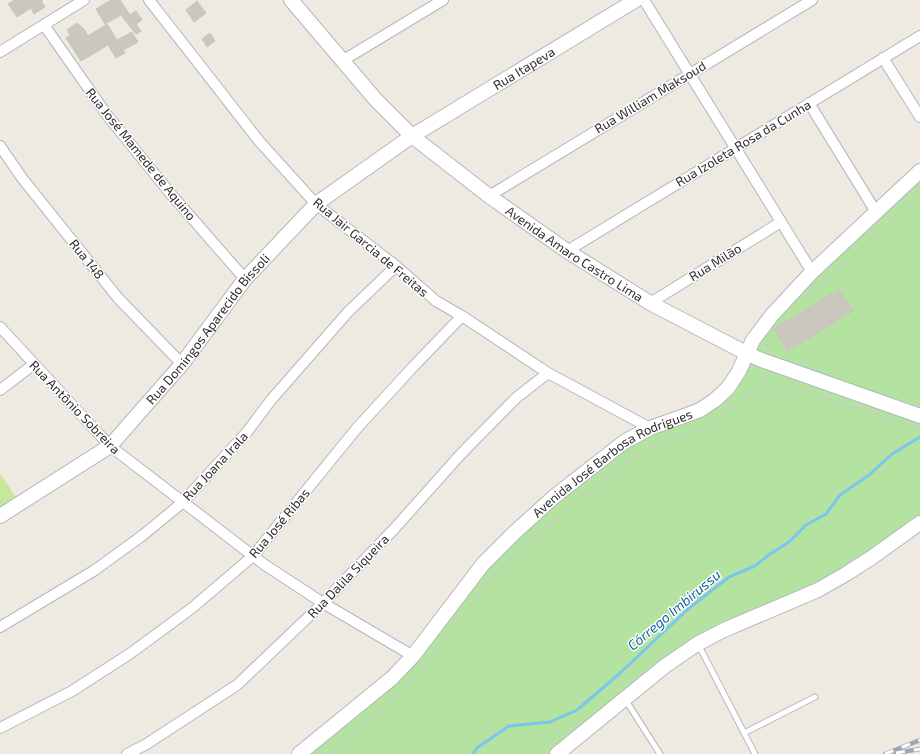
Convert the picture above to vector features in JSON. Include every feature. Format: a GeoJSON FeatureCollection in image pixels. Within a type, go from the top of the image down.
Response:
{"type":"FeatureCollection","features":[{"type":"Feature","properties":{"kind":"street"},"geometry":{"type":"LineString","coordinates":[[0,52],[84,0]]}},
{"type":"Feature","properties":{"kind":"street","name":"Rua Jair Garcia de Freitas"},"geometry":{"type":"LineString","coordinates":[[149,0],[208,78],[259,141],[316,204],[396,266],[436,301],[462,316],[548,373],[650,428]]}},
{"type":"Feature","properties":{"kind":"street","name":"Avenida Amaro Castro Lima"},"geometry":{"type":"LineString","coordinates":[[291,0],[376,100],[412,136],[488,196],[567,251],[650,303],[746,353],[771,364],[920,416]]}},
{"type":"Feature","properties":{"kind":"street"},"geometry":{"type":"LineString","coordinates":[[342,61],[443,0]]}},
{"type":"Feature","properties":{"kind":"street","name":"Rua Itapeva"},"geometry":{"type":"LineString","coordinates":[[412,136],[636,0]]}},
{"type":"Feature","properties":{"kind":"street"},"geometry":{"type":"LineString","coordinates":[[644,0],[812,272]]}},
{"type":"Feature","properties":{"kind":"street","name":"Rua William Maksoud"},"geometry":{"type":"LineString","coordinates":[[488,196],[689,73],[812,0]]}},
{"type":"Feature","properties":{"kind":"street","name":"Rua José Mamede de Aquino"},"geometry":{"type":"LineString","coordinates":[[44,25],[107,115],[170,193],[245,279]]}},
{"type":"Feature","properties":{"kind":"street","name":"Rua Izoleta Rosa da Cunha"},"geometry":{"type":"LineString","coordinates":[[567,251],[920,36]]}},
{"type":"Feature","properties":{"kind":"street"},"geometry":{"type":"LineString","coordinates":[[883,58],[920,117]]}},
{"type":"Feature","properties":{"kind":"street"},"geometry":{"type":"LineString","coordinates":[[809,103],[876,212]]}},
{"type":"Feature","properties":{"kind":"street","name":"Rua Domingos Aparecido Bissoli"},"geometry":{"type":"LineString","coordinates":[[0,516],[110,446],[182,364],[245,279],[316,204],[412,136]]}},
{"type":"Feature","properties":{"kind":"street","name":"Rua 148"},"geometry":{"type":"LineString","coordinates":[[0,146],[22,178],[118,298],[182,364]]}},
{"type":"Feature","properties":{"kind":"street","name":"Avenida José Barbosa Rodrigues"},"geometry":{"type":"LineString","coordinates":[[299,754],[392,678],[413,656],[483,564],[514,533],[555,496],[624,442],[650,428],[700,410],[715,400],[728,388],[739,371],[753,340],[772,315],[812,272],[920,171]]}},
{"type":"Feature","properties":{"kind":"street","name":"Rua Milão"},"geometry":{"type":"LineString","coordinates":[[650,303],[781,222]]}},
{"type":"Feature","properties":{"kind":"street","name":"Rua Joana Irala"},"geometry":{"type":"LineString","coordinates":[[0,627],[95,570],[182,503],[248,432],[271,400],[348,312],[396,266]]}},
{"type":"Feature","properties":{"kind":"street","name":"Rua José Ribas"},"geometry":{"type":"LineString","coordinates":[[0,728],[72,691],[131,652],[192,608],[253,556],[357,428],[462,316]]}},
{"type":"Feature","properties":{"kind":"street","name":"Rua Antônio Sobreira"},"geometry":{"type":"LineString","coordinates":[[0,327],[110,446],[182,503],[253,556],[323,603],[413,656]]}},
{"type":"Feature","properties":{"kind":"street"},"geometry":{"type":"LineString","coordinates":[[0,390],[34,364]]}},
{"type":"Feature","properties":{"kind":"street","name":"Rua Dalila Siqueira"},"geometry":{"type":"LineString","coordinates":[[127,754],[145,745],[237,685],[323,603],[395,528],[460,455],[516,398],[548,373]]}},
{"type":"Feature","properties":{"kind":"street"},"geometry":{"type":"LineString","coordinates":[[557,754],[664,666],[697,644],[724,630],[818,590],[858,566],[920,523]]}},
{"type":"Feature","properties":{"kind":"lane"},"geometry":{"type":"LineString","coordinates":[[697,644],[755,754]]}},
{"type":"Feature","properties":{"kind":"lane"},"geometry":{"type":"LineString","coordinates":[[744,733],[815,697]]}},
{"type":"Feature","properties":{"kind":"lane"},"geometry":{"type":"LineString","coordinates":[[624,698],[660,754]]}},
{"type":"Feature","properties":{"kind":"path"},"geometry":{"type":"LineString","coordinates":[[801,301],[854,256],[920,194]]}},
{"type":"Feature","properties":{"kind":"path"},"geometry":{"type":"LineString","coordinates":[[765,388],[773,358],[767,347],[767,341]]}},
{"type":"Feature","properties":{"kind":"path"},"geometry":{"type":"LineString","coordinates":[[328,754],[404,688],[420,671],[479,593],[514,555],[580,499],[635,456],[649,448],[665,440],[699,429],[712,422],[750,393],[765,388],[805,391],[920,430]]}},
{"type":"Feature","properties":{"kind":"green space"},"geometry":{"type":"Polygon","coordinates":[[[920,175],[920,413],[749,351],[757,336],[920,175]]]}},
{"type":"Feature","properties":{"kind":"green space"},"geometry":{"type":"Polygon","coordinates":[[[745,360],[920,422],[920,525],[895,542],[694,648],[559,754],[301,754],[388,683],[480,569],[620,447],[696,414],[745,360]]]}},
{"type":"Feature","properties":{"kind":"green space"},"geometry":{"type":"Polygon","coordinates":[[[0,474],[16,497],[0,507],[0,474]]]}},
{"type":"Feature","properties":{"kind":"building"},"geometry":{"type":"Polygon","coordinates":[[[14,0],[43,0],[41,1],[45,7],[34,14],[31,8],[17,17],[8,4],[14,0]]]}},
{"type":"Feature","properties":{"kind":"building"},"geometry":{"type":"Polygon","coordinates":[[[111,0],[120,0],[130,15],[136,11],[142,20],[136,24],[141,31],[136,34],[121,15],[105,24],[96,9],[111,0]]]}},
{"type":"Feature","properties":{"kind":"building"},"geometry":{"type":"Polygon","coordinates":[[[197,1],[206,13],[194,22],[186,10],[197,1]]]}},
{"type":"Feature","properties":{"kind":"building"},"geometry":{"type":"Polygon","coordinates":[[[77,23],[84,29],[88,36],[107,24],[117,40],[132,32],[138,42],[123,50],[125,53],[116,58],[108,45],[81,61],[66,38],[70,35],[67,30],[77,23]]]}},
{"type":"Feature","properties":{"kind":"building"},"geometry":{"type":"Polygon","coordinates":[[[210,33],[215,41],[207,47],[202,39],[210,33]]]}},
{"type":"Feature","properties":{"kind":"building"},"geometry":{"type":"Polygon","coordinates":[[[839,289],[853,311],[788,351],[774,329],[839,289]]]}},
{"type":"Feature","properties":{"kind":"waterway","name":"Córrego Imbirussu"},"geometry":{"type":"LineString","coordinates":[[473,754],[477,748],[509,726],[550,722],[577,710],[619,674],[688,609],[729,577],[755,566],[789,542],[806,525],[826,514],[840,495],[869,475],[892,454],[920,437]]}},
{"type":"Feature","properties":{"kind":"railway"},"geometry":{"type":"LineString","coordinates":[[885,754],[920,740]]}},
{"type":"Feature","properties":{"kind":"railway"},"geometry":{"type":"LineString","coordinates":[[896,753],[920,749]]}}]}
